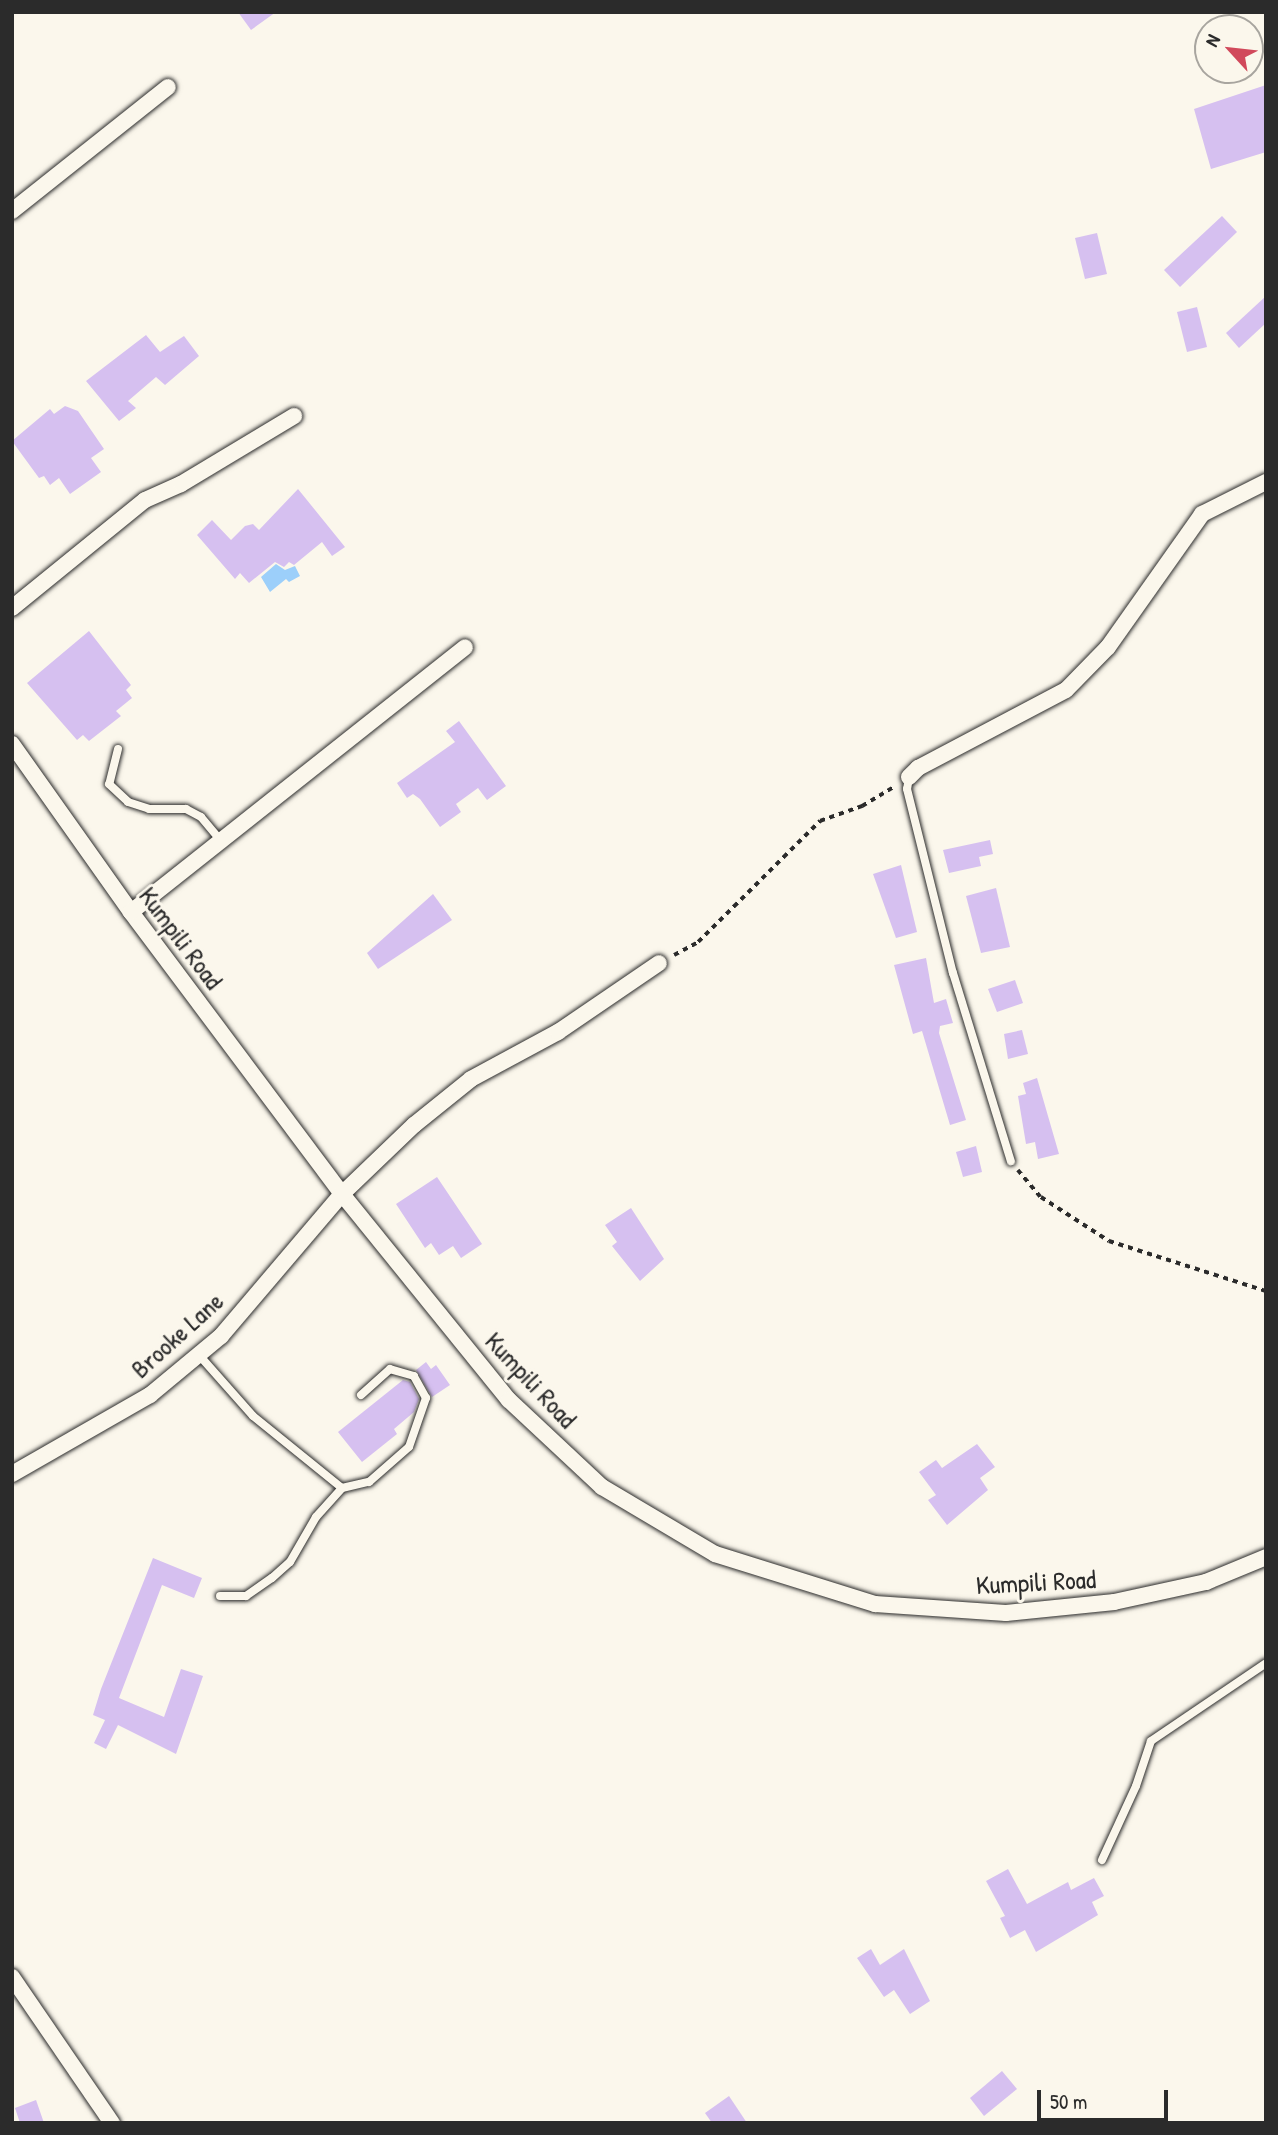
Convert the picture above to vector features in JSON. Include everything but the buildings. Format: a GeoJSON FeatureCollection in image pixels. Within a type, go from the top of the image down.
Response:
{"type":"FeatureCollection","features":[{"type":"Feature","properties":{"kind":"street"},"geometry":{"type":"LineString","coordinates":[[12,211],[168,87]]}},
{"type":"Feature","properties":{"kind":"street"},"geometry":{"type":"LineString","coordinates":[[12,608],[145,499],[181,484],[294,416]]}},
{"type":"Feature","properties":{"kind":"street"},"geometry":{"type":"LineString","coordinates":[[909,777],[918,768],[1066,690],[1108,647],[1175,546],[1202,514],[1266,482]]}},
{"type":"Feature","properties":{"kind":"street"},"geometry":{"type":"LineString","coordinates":[[131,912],[465,647]]}},
{"type":"Feature","properties":{"kind":"street","name":"Kumpili Road"},"geometry":{"type":"LineString","coordinates":[[12,744],[131,912],[342,1194],[509,1400],[602,1487],[715,1554],[875,1604],[1006,1613],[1114,1602],[1206,1582],[1266,1557]]}},
{"type":"Feature","properties":{"kind":"street","name":"Brooke Lane"},"geometry":{"type":"LineString","coordinates":[[12,1474],[150,1395],[221,1336],[342,1194],[414,1125],[471,1079],[558,1032],[659,963]]}},
{"type":"Feature","properties":{"kind":"street"},"geometry":{"type":"LineString","coordinates":[[12,1977],[112,2123]]}},
{"type":"Feature","properties":{"kind":"lane"},"geometry":{"type":"LineString","coordinates":[[118,749],[109,784],[128,802],[149,809],[186,809],[201,817],[221,841]]}},
{"type":"Feature","properties":{"kind":"lane"},"geometry":{"type":"LineString","coordinates":[[909,777],[907,789],[953,973],[1011,1161]]}},
{"type":"Feature","properties":{"kind":"lane"},"geometry":{"type":"LineString","coordinates":[[199,1354],[253,1416],[342,1488]]}},
{"type":"Feature","properties":{"kind":"lane"},"geometry":{"type":"LineString","coordinates":[[220,1596],[246,1596],[272,1578],[290,1562],[316,1517],[342,1488],[369,1482],[409,1447],[426,1398],[415,1376],[390,1369],[361,1395]]}},
{"type":"Feature","properties":{"kind":"lane"},"geometry":{"type":"LineString","coordinates":[[1102,1860],[1136,1786],[1150,1741],[1266,1663]]}},
{"type":"Feature","properties":{"kind":"path"},"geometry":{"type":"LineString","coordinates":[[659,963],[698,942],[820,821],[862,806],[909,777]]}},
{"type":"Feature","properties":{"kind":"path"},"geometry":{"type":"LineString","coordinates":[[1011,1161],[1041,1197],[1109,1241],[1266,1291]]}},
{"type":"Feature","properties":{"kind":"water"},"geometry":{"type":"Polygon","coordinates":[[[276,564],[285,570],[295,566],[300,576],[289,582],[286,579],[270,592],[261,577],[276,564]]]}}]}
